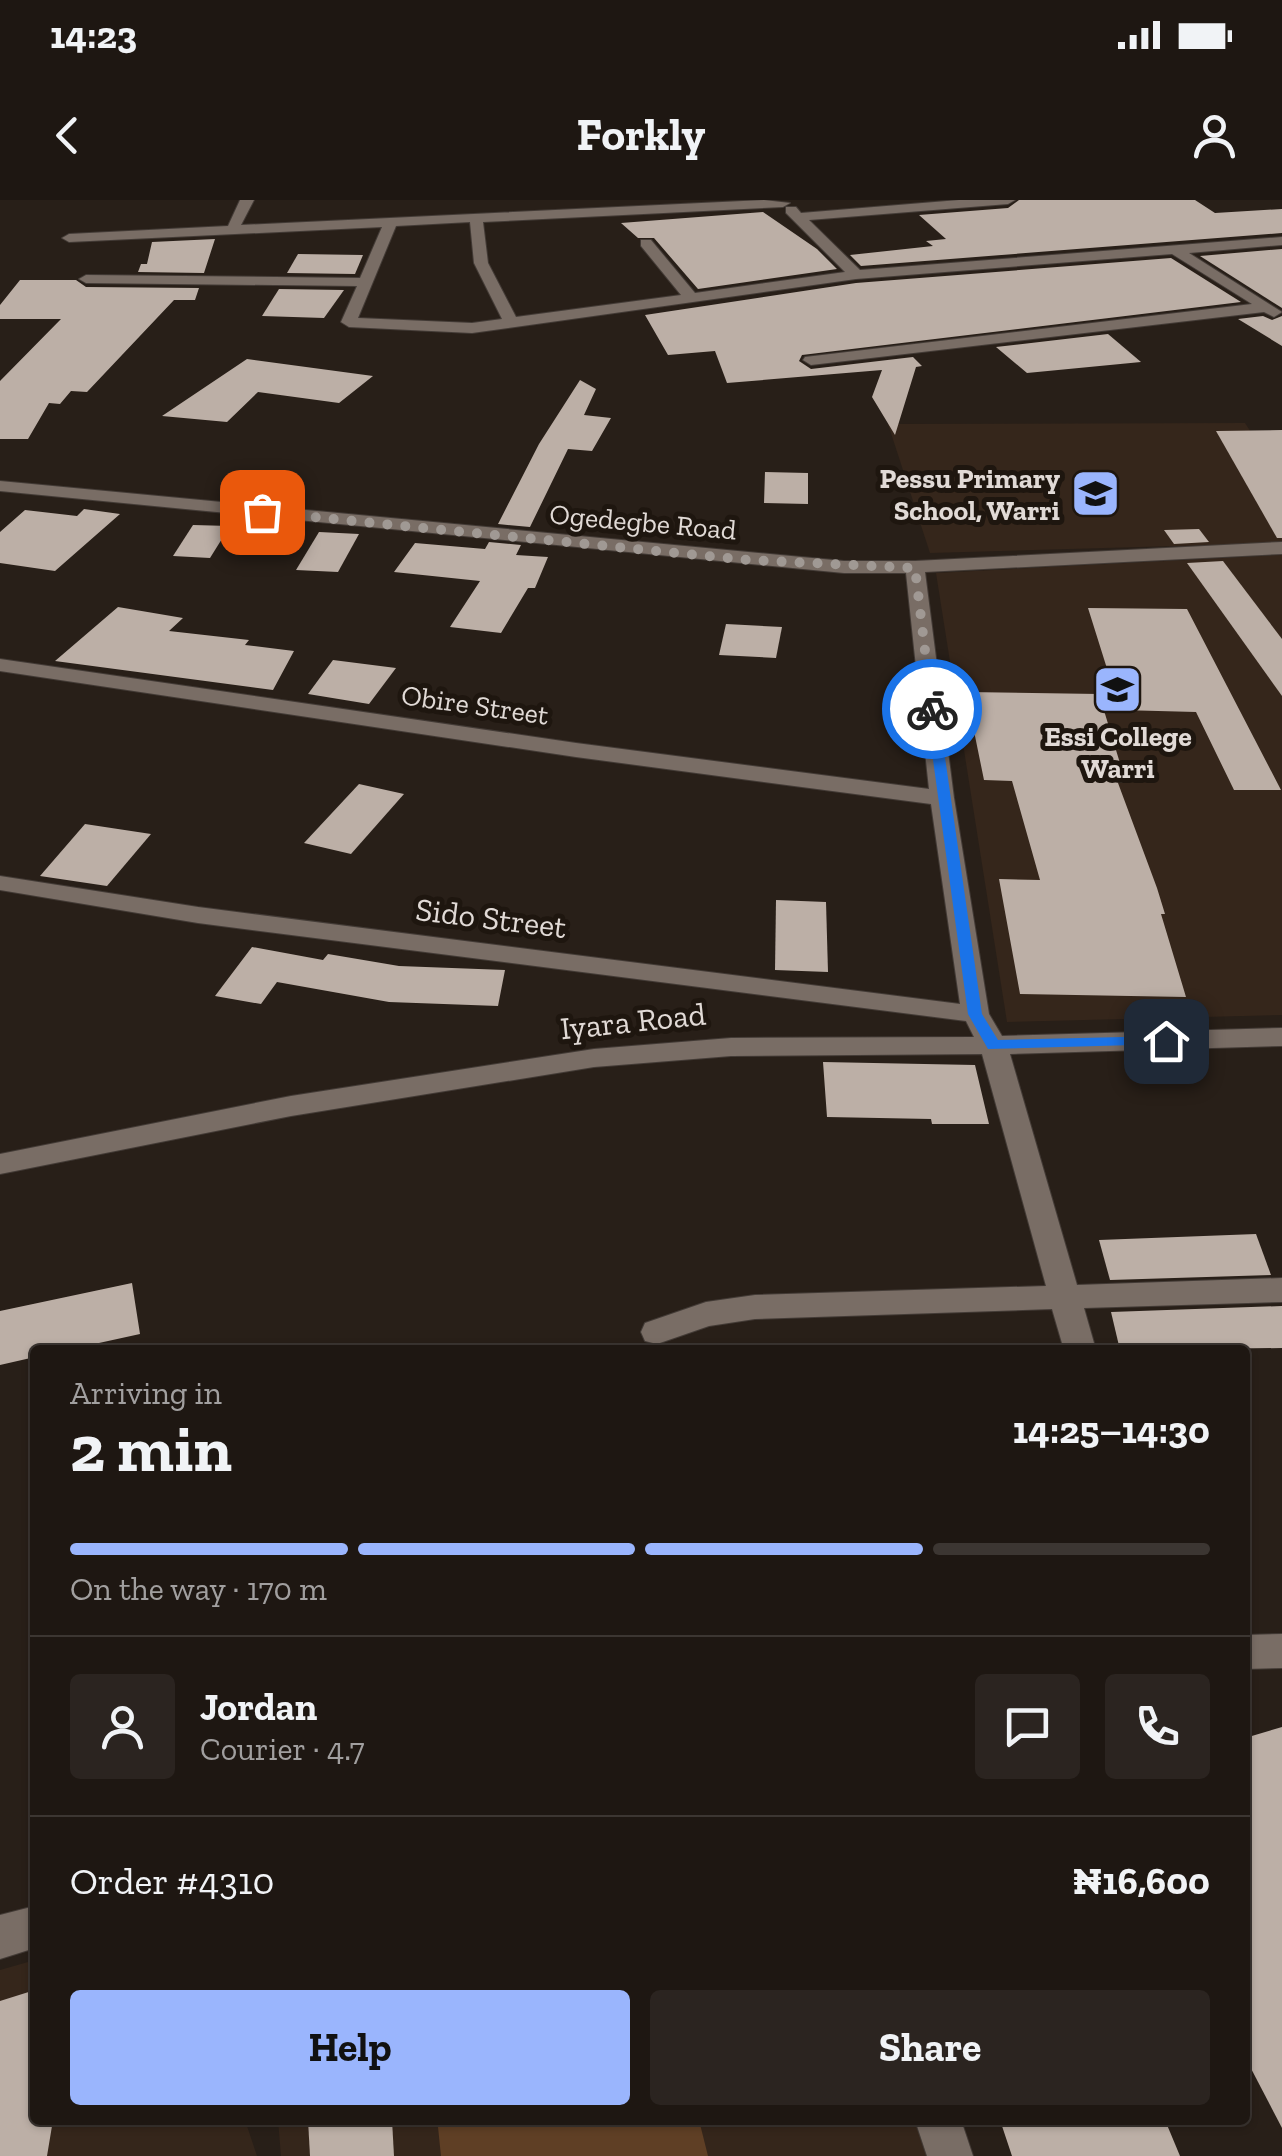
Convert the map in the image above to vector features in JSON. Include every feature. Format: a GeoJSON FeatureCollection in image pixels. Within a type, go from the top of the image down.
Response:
{"type":"FeatureCollection","features":[{"type":"Feature","properties":{"kind":"street"},"geometry":{"type":"LineString","coordinates":[[232,231],[247,200]]}},
{"type":"Feature","properties":{"kind":"street"},"geometry":{"type":"LineString","coordinates":[[798,217],[1008,200]]}},
{"type":"Feature","properties":{"kind":"street"},"geometry":{"type":"LineString","coordinates":[[69,238],[782,202],[856,275]]}},
{"type":"Feature","properties":{"kind":"street"},"geometry":{"type":"LineString","coordinates":[[403,204],[348,319],[352,323],[420,328],[512,324],[856,275],[1282,241]]}},
{"type":"Feature","properties":{"kind":"street"},"geometry":{"type":"LineString","coordinates":[[476,220],[481,264],[512,324]]}},
{"type":"Feature","properties":{"kind":"street"},"geometry":{"type":"LineString","coordinates":[[646,243],[691,298]]}},
{"type":"Feature","properties":{"kind":"street"},"geometry":{"type":"LineString","coordinates":[[1175,250],[1282,318]]}},
{"type":"Feature","properties":{"kind":"street"},"geometry":{"type":"LineString","coordinates":[[86,278],[364,282]]}},
{"type":"Feature","properties":{"kind":"street"},"geometry":{"type":"LineString","coordinates":[[811,360],[1268,308]]}},
{"type":"Feature","properties":{"kind":"street","name":"Ogedegbe Road"},"geometry":{"type":"LineString","coordinates":[[0,486],[748,560],[915,568],[1282,548]]}},
{"type":"Feature","properties":{"kind":"street"},"geometry":{"type":"LineString","coordinates":[[915,568],[942,798],[975,1014],[993,1045],[1079,1345]]}},
{"type":"Feature","properties":{"kind":"street","name":"Obire Street"},"geometry":{"type":"LineString","coordinates":[[0,665],[576,750],[942,798]]}},
{"type":"Feature","properties":{"kind":"street","name":"Sido Street"},"geometry":{"type":"LineString","coordinates":[[0,882],[198,916],[975,1014]]}},
{"type":"Feature","properties":{"kind":"street","name":"Iyara Road"},"geometry":{"type":"LineString","coordinates":[[0,1164],[291,1106],[594,1058],[730,1047],[1282,1037]]}},
{"type":"Feature","properties":{"kind":"street"},"geometry":{"type":"LineString","coordinates":[[657,1332],[706,1314],[755,1306],[1282,1290]]}},
{"type":"Feature","properties":{"kind":"street"},"geometry":{"type":"LineString","coordinates":[[1250,1652],[1282,1651]]}},
{"type":"Feature","properties":{"kind":"street"},"geometry":{"type":"LineString","coordinates":[[0,1937],[30,1928]]}},
{"type":"Feature","properties":{"kind":"street"},"geometry":{"type":"LineString","coordinates":[[940,2125],[950,2156]]}},
{"type":"Feature","properties":{"kind":"shaded area","name":"Pessu Primary School, Warri"},"geometry":{"type":"Polygon","coordinates":[[[1245,423],[1282,480],[1282,543],[930,553],[888,424],[1245,423]]]}},
{"type":"Feature","properties":{"kind":"shaded area","name":"Essi College Warri"},"geometry":{"type":"Polygon","coordinates":[[[1282,555],[1282,1015],[1007,1022],[936,573],[1282,555]]]}},
{"type":"Feature","properties":{"kind":"shaded area"},"geometry":{"type":"Polygon","coordinates":[[[30,1961],[30,2125],[247,2125],[257,2156],[0,2156],[0,1970],[30,1961]]]}},
{"type":"Feature","properties":{"kind":"shaded area"},"geometry":{"type":"Polygon","coordinates":[[[278,2125],[917,2125],[927,2156],[281,2156],[278,2125]]]}},
{"type":"Feature","properties":{"kind":"shaded area"},"geometry":{"type":"Polygon","coordinates":[[[700,2125],[708,2156],[441,2156],[438,2127],[700,2125]]]}},
{"type":"Feature","properties":{"kind":"building"},"geometry":{"type":"Polygon","coordinates":[[[1019,200],[1195,200],[1215,213],[1282,209],[1282,233],[861,266],[850,255],[933,246],[926,241],[946,239],[919,215],[1008,208],[1019,200]]]}},
{"type":"Feature","properties":{"kind":"building"},"geometry":{"type":"Polygon","coordinates":[[[763,212],[817,249],[837,269],[698,289],[654,238],[638,238],[621,223],[763,212]]]}},
{"type":"Feature","properties":{"kind":"building"},"geometry":{"type":"Polygon","coordinates":[[[215,239],[204,273],[138,272],[141,264],[147,264],[152,242],[215,239]]]}},
{"type":"Feature","properties":{"kind":"building"},"geometry":{"type":"Polygon","coordinates":[[[1282,249],[1282,308],[1200,256],[1282,249]]]}},
{"type":"Feature","properties":{"kind":"building"},"geometry":{"type":"Polygon","coordinates":[[[298,254],[363,255],[355,274],[287,273],[298,254]]]}},
{"type":"Feature","properties":{"kind":"building"},"geometry":{"type":"Polygon","coordinates":[[[1171,258],[1241,302],[802,355],[799,361],[811,369],[913,357],[922,366],[916,367],[895,435],[872,397],[882,370],[727,383],[715,351],[668,355],[645,315],[856,283],[1171,258]]]}},
{"type":"Feature","properties":{"kind":"building"},"geometry":{"type":"Polygon","coordinates":[[[20,280],[76,280],[86,287],[199,288],[195,300],[174,300],[87,392],[71,391],[60,404],[49,403],[28,439],[0,439],[0,381],[61,319],[0,319],[0,305],[20,280]]]}},
{"type":"Feature","properties":{"kind":"building"},"geometry":{"type":"Polygon","coordinates":[[[279,289],[344,290],[324,318],[262,316],[279,289]]]}},
{"type":"Feature","properties":{"kind":"building"},"geometry":{"type":"Polygon","coordinates":[[[1263,316],[1272,320],[1282,316],[1282,346],[1238,319],[1263,316]]]}},
{"type":"Feature","properties":{"kind":"building"},"geometry":{"type":"Polygon","coordinates":[[[1108,334],[1141,362],[1027,373],[996,347],[1108,334]]]}},
{"type":"Feature","properties":{"kind":"building"},"geometry":{"type":"Polygon","coordinates":[[[247,359],[373,376],[339,403],[258,392],[227,422],[162,416],[247,359]]]}},
{"type":"Feature","properties":{"kind":"building"},"geometry":{"type":"Polygon","coordinates":[[[580,380],[596,389],[584,415],[611,418],[592,451],[568,449],[530,527],[498,524],[539,444],[580,380]]]}},
{"type":"Feature","properties":{"kind":"building"},"geometry":{"type":"Polygon","coordinates":[[[1282,430],[1282,538],[1277,538],[1216,431],[1282,430]]]}},
{"type":"Feature","properties":{"kind":"building"},"geometry":{"type":"Polygon","coordinates":[[[765,472],[808,473],[808,504],[764,503],[765,472]]]}},
{"type":"Feature","properties":{"kind":"building"},"geometry":{"type":"Polygon","coordinates":[[[84,509],[120,514],[55,571],[0,563],[0,532],[25,510],[77,516],[84,509]]]}},
{"type":"Feature","properties":{"kind":"building"},"geometry":{"type":"Polygon","coordinates":[[[193,525],[230,526],[210,558],[173,556],[193,525]]]}},
{"type":"Feature","properties":{"kind":"building"},"geometry":{"type":"Polygon","coordinates":[[[1199,529],[1209,542],[1174,544],[1164,530],[1199,529]]]}},
{"type":"Feature","properties":{"kind":"building"},"geometry":{"type":"Polygon","coordinates":[[[319,532],[359,534],[338,572],[296,570],[319,532]]]}},
{"type":"Feature","properties":{"kind":"building"},"geometry":{"type":"Polygon","coordinates":[[[489,542],[521,545],[516,555],[548,557],[535,588],[528,588],[501,633],[450,627],[480,581],[394,572],[415,543],[485,549],[489,542]]]}},
{"type":"Feature","properties":{"kind":"building"},"geometry":{"type":"Polygon","coordinates":[[[1223,561],[1282,639],[1282,696],[1187,563],[1223,561]]]}},
{"type":"Feature","properties":{"kind":"building"},"geometry":{"type":"Polygon","coordinates":[[[118,607],[183,618],[169,631],[249,640],[245,645],[294,651],[273,690],[55,661],[118,607]]]}},
{"type":"Feature","properties":{"kind":"building"},"geometry":{"type":"Polygon","coordinates":[[[1088,608],[1187,609],[1281,790],[1234,790],[1196,712],[1120,710],[1088,608]]]}},
{"type":"Feature","properties":{"kind":"building"},"geometry":{"type":"Polygon","coordinates":[[[726,624],[782,627],[776,658],[719,655],[726,624]]]}},
{"type":"Feature","properties":{"kind":"building"},"geometry":{"type":"Polygon","coordinates":[[[333,660],[396,668],[369,704],[308,694],[333,660]]]}},
{"type":"Feature","properties":{"kind":"building"},"geometry":{"type":"Polygon","coordinates":[[[966,692],[1099,694],[1126,783],[1118,783],[1157,888],[1186,997],[1020,994],[999,879],[1040,880],[1012,781],[984,780],[966,692]]]}},
{"type":"Feature","properties":{"kind":"building"},"geometry":{"type":"Polygon","coordinates":[[[359,784],[404,794],[351,854],[304,843],[359,784]]]}},
{"type":"Feature","properties":{"kind":"building"},"geometry":{"type":"Polygon","coordinates":[[[85,824],[151,834],[107,886],[40,876],[85,824]]]}},
{"type":"Feature","properties":{"kind":"building"},"geometry":{"type":"Polygon","coordinates":[[[776,900],[826,902],[828,972],[775,970],[776,900]]]}},
{"type":"Feature","properties":{"kind":"building"},"geometry":{"type":"Polygon","coordinates":[[[252,947],[323,960],[328,954],[399,966],[505,970],[498,1006],[389,1002],[277,982],[261,1004],[215,996],[252,947]]]}},
{"type":"Feature","properties":{"kind":"building"},"geometry":{"type":"Polygon","coordinates":[[[823,1062],[975,1065],[989,1124],[827,1117],[823,1062]]]}},
{"type":"Feature","properties":{"kind":"building"},"geometry":{"type":"Polygon","coordinates":[[[1256,1234],[1271,1275],[1110,1280],[1099,1240],[1256,1234]]]}},
{"type":"Feature","properties":{"kind":"building"},"geometry":{"type":"Polygon","coordinates":[[[132,1283],[140,1334],[90,1345],[30,1345],[30,1358],[0,1365],[0,1311],[132,1283]]]}},
{"type":"Feature","properties":{"kind":"building"},"geometry":{"type":"Polygon","coordinates":[[[1282,1306],[1282,1348],[1119,1345],[1111,1312],[1282,1306]]]}},
{"type":"Feature","properties":{"kind":"building"},"geometry":{"type":"Polygon","coordinates":[[[1282,1727],[1282,2128],[1250,2067],[1250,1737],[1282,1727]]]}},
{"type":"Feature","properties":{"kind":"building"},"geometry":{"type":"Polygon","coordinates":[[[30,1992],[30,2125],[52,2125],[47,2156],[0,2156],[0,2001],[30,1992]]]}},
{"type":"Feature","properties":{"kind":"building"},"geometry":{"type":"Polygon","coordinates":[[[308,2125],[392,2125],[394,2156],[310,2156],[308,2125]]]}},
{"type":"Feature","properties":{"kind":"building"},"geometry":{"type":"Polygon","coordinates":[[[1002,2125],[1167,2125],[1180,2156],[1012,2156],[1002,2125]]]}},
{"type":"Feature","properties":{"kind":"way so far"},"geometry":{"type":"LineString","coordinates":[[262,512],[748,560],[915,568],[932,709]]}},
{"type":"Feature","properties":{"kind":"place","name":"Pessu Primary School, Warri"},"geometry":{"type":"Point","coordinates":[1095,494]}},
{"type":"Feature","properties":{"kind":"place","name":"Essi College Warri"},"geometry":{"type":"Point","coordinates":[1118,689]}},
{"type":"Feature","properties":{"kind":"route"},"geometry":{"type":"LineString","coordinates":[[932,709],[975,1014],[993,1045],[1166,1041]]}}]}
